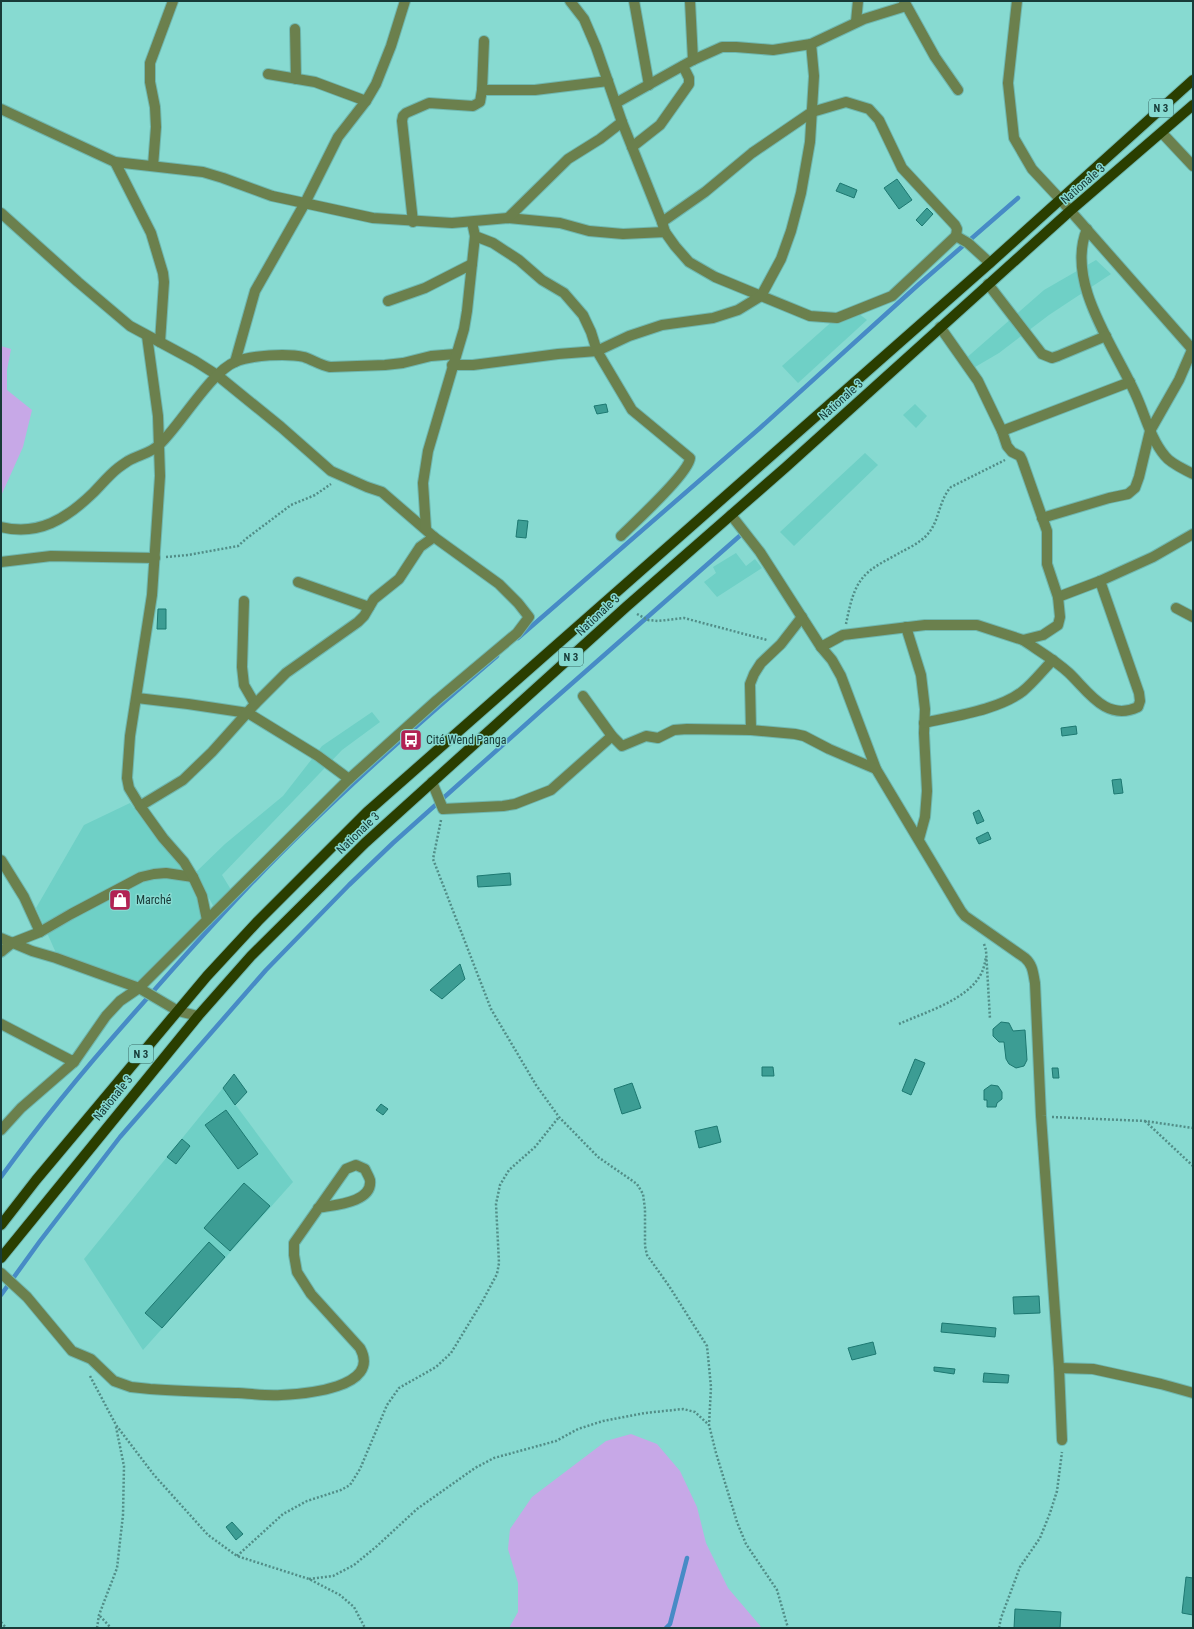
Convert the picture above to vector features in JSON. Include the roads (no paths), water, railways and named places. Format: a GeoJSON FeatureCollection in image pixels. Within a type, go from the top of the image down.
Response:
{"type":"FeatureCollection","features":[{"type":"Feature","properties":{"kind":"main road","name":"N 3"},"geometry":{"type":"LineString","coordinates":[[990,263],[1193,80]]}},
{"type":"Feature","properties":{"kind":"main road","name":"Nationale 3"},"geometry":{"type":"LineString","coordinates":[[1,1258],[198,1016],[251,956],[365,843],[626,607],[792,462],[988,284],[1193,105]]}},
{"type":"Feature","properties":{"kind":"main road","name":"Nationale 3"},"geometry":{"type":"LineString","coordinates":[[1,1225],[36,1180],[207,976],[258,921],[367,812],[990,263]]}},
{"type":"Feature","properties":{"kind":"street"},"geometry":{"type":"LineString","coordinates":[[153,166],[156,127],[150,82],[150,63],[173,1]]}},
{"type":"Feature","properties":{"kind":"street"},"geometry":{"type":"LineString","coordinates":[[235,362],[255,291],[305,204],[338,137],[366,101],[378,77],[405,1]]}},
{"type":"Feature","properties":{"kind":"street"},"geometry":{"type":"LineString","coordinates":[[1,108],[115,162],[203,172],[272,196],[373,218],[413,222],[452,223],[508,218],[560,224],[589,230],[623,234],[663,227],[752,153],[812,112],[846,102],[869,109],[879,120],[902,168],[955,225],[957,230],[956,236],[892,296],[837,318],[810,316],[715,277],[689,262],[663,227],[584,19],[570,1]]}},
{"type":"Feature","properties":{"kind":"street"},"geometry":{"type":"LineString","coordinates":[[634,1],[649,85]]}},
{"type":"Feature","properties":{"kind":"street"},"geometry":{"type":"LineString","coordinates":[[690,1],[693,60]]}},
{"type":"Feature","properties":{"kind":"street"},"geometry":{"type":"LineString","coordinates":[[856,22],[858,1]]}},
{"type":"Feature","properties":{"kind":"street"},"geometry":{"type":"LineString","coordinates":[[1017,1],[1008,83],[1014,138],[1032,169],[1087,229],[1193,350],[1179,380],[1150,431],[1135,488],[1128,494],[1109,498],[1042,518]]}},
{"type":"Feature","properties":{"kind":"street"},"geometry":{"type":"LineString","coordinates":[[616,103],[693,60],[722,47],[773,50],[811,44],[856,22],[905,4],[935,57],[958,90]]}},
{"type":"Feature","properties":{"kind":"street"},"geometry":{"type":"LineString","coordinates":[[295,29],[296,79]]}},
{"type":"Feature","properties":{"kind":"street"},"geometry":{"type":"LineString","coordinates":[[413,222],[402,122],[403,116],[406,113],[429,103],[473,106],[480,102],[482,90],[484,41]]}},
{"type":"Feature","properties":{"kind":"street"},"geometry":{"type":"LineString","coordinates":[[452,365],[473,365],[558,354],[597,351],[629,336],[662,325],[713,318],[738,310],[761,296],[781,259],[791,231],[801,193],[810,142],[814,76],[811,44]]}},
{"type":"Feature","properties":{"kind":"street"},"geometry":{"type":"LineString","coordinates":[[632,147],[660,125],[689,84],[683,66]]}},
{"type":"Feature","properties":{"kind":"street"},"geometry":{"type":"LineString","coordinates":[[268,74],[315,82],[341,93],[366,101]]}},
{"type":"Feature","properties":{"kind":"street"},"geometry":{"type":"LineString","coordinates":[[482,90],[535,90],[608,82]]}},
{"type":"Feature","properties":{"kind":"street"},"geometry":{"type":"LineString","coordinates":[[508,218],[568,159],[600,139],[622,122]]}},
{"type":"Feature","properties":{"kind":"street"},"geometry":{"type":"LineString","coordinates":[[1162,133],[1193,166]]}},
{"type":"Feature","properties":{"kind":"street"},"geometry":{"type":"LineString","coordinates":[[115,162],[151,233],[163,273],[164,282],[160,342]]}},
{"type":"Feature","properties":{"kind":"street"},"geometry":{"type":"LineString","coordinates":[[1,213],[130,326],[218,375],[282,427],[331,471],[366,487],[382,492],[434,537],[499,584],[518,603],[529,617],[517,633],[437,700],[349,779],[139,988],[120,1001],[106,1016],[74,1062],[21,1108],[1,1130]]}},
{"type":"Feature","properties":{"kind":"street"},"geometry":{"type":"LineString","coordinates":[[426,530],[423,483],[428,451],[467,312],[475,236],[472,222]]}},
{"type":"Feature","properties":{"kind":"street"},"geometry":{"type":"LineString","coordinates":[[1087,229],[1082,240],[1082,273],[1100,324],[1130,382],[1142,408],[1150,431],[1165,457],[1193,474]]}},
{"type":"Feature","properties":{"kind":"street"},"geometry":{"type":"LineString","coordinates":[[475,236],[493,243],[519,260],[542,280],[564,293],[583,315],[591,332],[597,351],[632,410],[690,458],[687,466],[653,504],[621,536]]}},
{"type":"Feature","properties":{"kind":"street"},"geometry":{"type":"LineString","coordinates":[[956,236],[968,243],[990,263]]}},
{"type":"Feature","properties":{"kind":"street"},"geometry":{"type":"LineString","coordinates":[[388,301],[425,288],[472,264]]}},
{"type":"Feature","properties":{"kind":"street"},"geometry":{"type":"LineString","coordinates":[[988,284],[1042,354],[1047,357],[1058,356],[1106,336]]}},
{"type":"Feature","properties":{"kind":"street"},"geometry":{"type":"LineString","coordinates":[[940,327],[978,381],[1002,431],[1007,446],[1012,452],[1020,456],[1042,518],[1048,540],[1047,564],[1058,597],[1060,617],[1058,625],[1043,635],[1024,640]]}},
{"type":"Feature","properties":{"kind":"street"},"geometry":{"type":"LineString","coordinates":[[148,336],[158,416],[160,476],[152,595],[138,698],[130,736],[127,778],[129,788],[140,806],[163,838],[184,862],[193,877],[202,896],[207,920]]}},
{"type":"Feature","properties":{"kind":"street"},"geometry":{"type":"LineString","coordinates":[[1,527],[31,529],[53,523],[80,506],[115,470],[128,460],[159,446],[218,375],[235,362],[277,355],[304,357],[322,366],[330,367],[385,365],[403,363],[431,356],[456,354]]}},
{"type":"Feature","properties":{"kind":"street"},"geometry":{"type":"LineString","coordinates":[[1002,431],[1130,382]]}},
{"type":"Feature","properties":{"kind":"street"},"geometry":{"type":"LineString","coordinates":[[731,515],[760,552],[821,647],[832,660],[840,676],[876,769],[965,916],[1030,962],[1033,968],[1041,1116],[1059,1368],[1062,1440]]}},
{"type":"Feature","properties":{"kind":"street"},"geometry":{"type":"LineString","coordinates":[[1058,597],[1100,581],[1153,557],[1193,534]]}},
{"type":"Feature","properties":{"kind":"street"},"geometry":{"type":"LineString","coordinates":[[140,806],[183,780],[212,752],[255,704],[286,673],[351,628],[364,616],[374,599],[399,579],[420,547],[434,537]]}},
{"type":"Feature","properties":{"kind":"street"},"geometry":{"type":"LineString","coordinates":[[1,562],[52,556],[155,558]]}},
{"type":"Feature","properties":{"kind":"street"},"geometry":{"type":"LineString","coordinates":[[821,647],[843,636],[925,624],[977,625],[1024,640],[1069,673],[1094,700],[1115,710],[1130,711],[1138,707],[1140,701],[1139,693],[1100,581]]}},
{"type":"Feature","properties":{"kind":"street"},"geometry":{"type":"LineString","coordinates":[[298,582],[369,607]]}},
{"type":"Feature","properties":{"kind":"street"},"geometry":{"type":"LineString","coordinates":[[244,601],[242,668],[244,684],[255,704]]}},
{"type":"Feature","properties":{"kind":"street"},"geometry":{"type":"LineString","coordinates":[[1176,608],[1193,617]]}},
{"type":"Feature","properties":{"kind":"street"},"geometry":{"type":"LineString","coordinates":[[751,730],[750,684],[761,663],[781,644],[802,617]]}},
{"type":"Feature","properties":{"kind":"street"},"geometry":{"type":"LineString","coordinates":[[906,627],[921,675],[925,709],[925,817],[919,840]]}},
{"type":"Feature","properties":{"kind":"street"},"geometry":{"type":"LineString","coordinates":[[924,723],[977,711],[1006,701],[1023,691],[1053,660]]}},
{"type":"Feature","properties":{"kind":"street"},"geometry":{"type":"LineString","coordinates":[[583,696],[612,736],[622,746],[646,736],[658,738],[674,730],[701,728],[781,732],[804,736],[829,749],[876,769]]}},
{"type":"Feature","properties":{"kind":"street"},"geometry":{"type":"LineString","coordinates":[[138,698],[248,712],[318,756],[349,779]]}},
{"type":"Feature","properties":{"kind":"street"},"geometry":{"type":"LineString","coordinates":[[432,782],[443,809],[515,804],[551,790],[612,736]]}},
{"type":"Feature","properties":{"kind":"street"},"geometry":{"type":"LineString","coordinates":[[1,860],[24,897],[40,932]]}},
{"type":"Feature","properties":{"kind":"street"},"geometry":{"type":"LineString","coordinates":[[1,952],[12,943],[40,932],[141,877],[166,873],[193,877]]}},
{"type":"Feature","properties":{"kind":"street"},"geometry":{"type":"LineString","coordinates":[[1,938],[139,988],[178,1011],[198,1016]]}},
{"type":"Feature","properties":{"kind":"street"},"geometry":{"type":"LineString","coordinates":[[1,1024],[74,1062]]}},
{"type":"Feature","properties":{"kind":"street"},"geometry":{"type":"LineString","coordinates":[[1,1273],[28,1297],[72,1351],[91,1359],[114,1381],[132,1387],[150,1389],[280,1395],[326,1389],[348,1382],[359,1374],[363,1367],[363,1354],[360,1348],[311,1294],[297,1272],[294,1255],[294,1243],[318,1208],[346,1169],[356,1166],[365,1169],[370,1179],[370,1186],[366,1193],[357,1200],[318,1208]]}},
{"type":"Feature","properties":{"kind":"street"},"geometry":{"type":"LineString","coordinates":[[1059,1368],[1093,1369],[1161,1384],[1193,1394]]}},
{"type":"Feature","properties":{"kind":"waterway"},"geometry":{"type":"LineString","coordinates":[[518,638],[760,428],[918,285],[1018,198]]}},
{"type":"Feature","properties":{"kind":"waterway"},"geometry":{"type":"LineString","coordinates":[[1,1295],[40,1241],[120,1137],[266,970],[349,885],[393,843],[743,533]]}},
{"type":"Feature","properties":{"kind":"waterway"},"geometry":{"type":"LineString","coordinates":[[1,1177],[52,1110],[124,1024],[247,888],[307,827],[369,769],[497,656]]}},
{"type":"Feature","properties":{"kind":"waterway"},"geometry":{"type":"LineString","coordinates":[[666,1628],[670,1624],[687,1558]]}},
{"type":"Feature","properties":{"kind":"place","name":"Cité Wend Panga"},"geometry":{"type":"Point","coordinates":[411,740]}},
{"type":"Feature","properties":{"kind":"place","name":"Marché"},"geometry":{"type":"Point","coordinates":[120,900]}}]}
